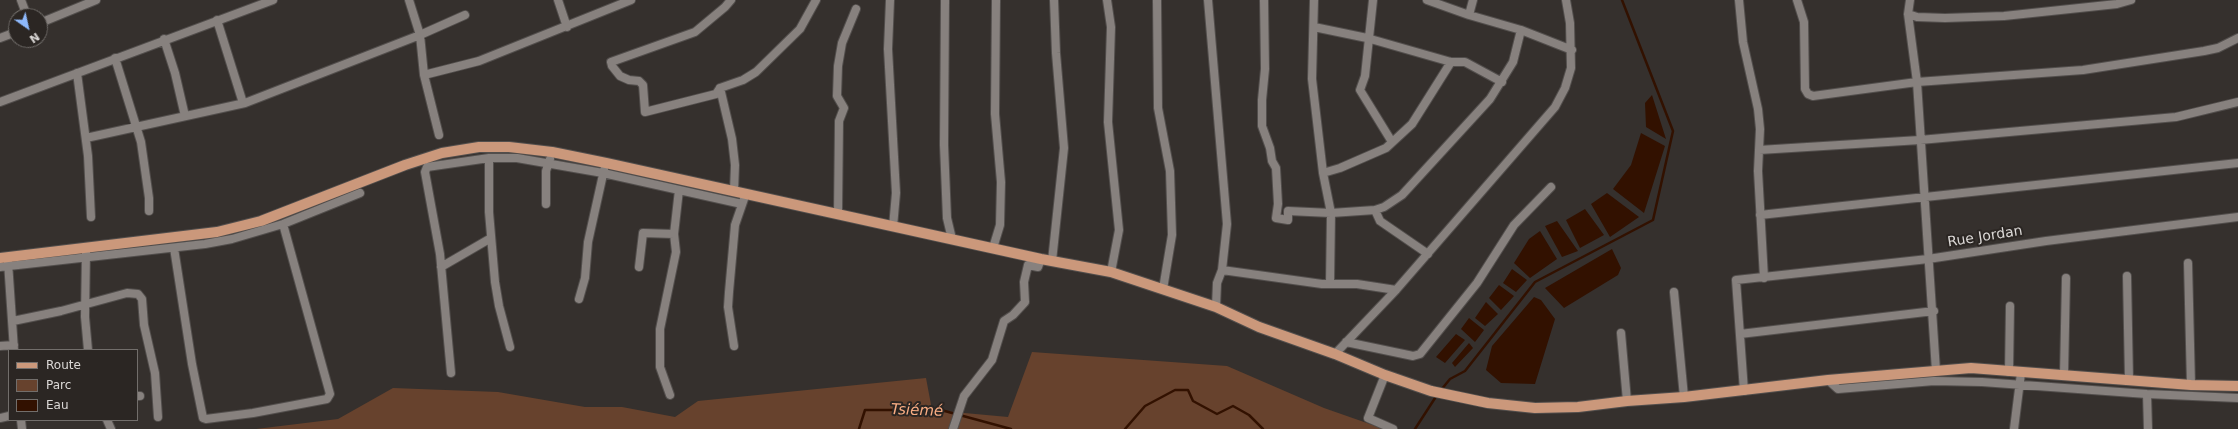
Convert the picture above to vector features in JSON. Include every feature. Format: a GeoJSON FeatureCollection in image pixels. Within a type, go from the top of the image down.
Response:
{"type":"FeatureCollection","features":[{"type":"Feature","properties":{"kind":"main road"},"geometry":{"type":"LineString","coordinates":[[4,262],[86,252],[217,232],[261,221],[405,165],[442,153],[479,147],[509,147],[552,152],[606,163],[734,192],[744,199],[838,214],[1041,259],[1111,272],[1216,308],[1259,327],[1335,354],[1385,375],[1448,396],[1535,408],[1578,407],[1627,401],[1744,391],[1828,380],[1971,368],[2191,385],[2238,386]]}},
{"type":"Feature","properties":{"kind":"street"},"geometry":{"type":"LineString","coordinates":[[48,20],[96,0]]}},
{"type":"Feature","properties":{"kind":"street"},"geometry":{"type":"LineString","coordinates":[[0,102],[164,39],[273,0]]}},
{"type":"Feature","properties":{"kind":"street"},"geometry":{"type":"LineString","coordinates":[[409,0],[420,35],[424,75],[439,135]]}},
{"type":"Feature","properties":{"kind":"street"},"geometry":{"type":"LineString","coordinates":[[558,0],[567,27]]}},
{"type":"Feature","properties":{"kind":"street"},"geometry":{"type":"LineString","coordinates":[[424,75],[479,61],[567,27],[631,0]]}},
{"type":"Feature","properties":{"kind":"street"},"geometry":{"type":"LineString","coordinates":[[731,0],[725,8],[695,32],[611,62],[612,66],[620,76],[628,80],[639,81],[643,85],[645,112],[716,94],[720,88],[743,80],[756,72],[800,29],[816,0]]}},
{"type":"Feature","properties":{"kind":"street"},"geometry":{"type":"LineString","coordinates":[[890,0],[888,49],[896,193],[892,227]]}},
{"type":"Feature","properties":{"kind":"street"},"geometry":{"type":"LineString","coordinates":[[945,0],[944,145],[947,218],[952,239]]}},
{"type":"Feature","properties":{"kind":"street"},"geometry":{"type":"LineString","coordinates":[[993,248],[1000,225],[1001,196],[994,114],[996,0]]}},
{"type":"Feature","properties":{"kind":"street"},"geometry":{"type":"LineString","coordinates":[[1052,261],[1064,148],[1056,53],[1054,0]]}},
{"type":"Feature","properties":{"kind":"street"},"geometry":{"type":"LineString","coordinates":[[1107,0],[1111,27],[1108,122],[1119,230],[1111,272]]}},
{"type":"Feature","properties":{"kind":"street"},"geometry":{"type":"LineString","coordinates":[[1157,0],[1158,108],[1170,171],[1172,235],[1163,289]]}},
{"type":"Feature","properties":{"kind":"street"},"geometry":{"type":"LineString","coordinates":[[1208,0],[1227,224],[1222,270],[1217,283],[1216,308]]}},
{"type":"Feature","properties":{"kind":"street"},"geometry":{"type":"LineString","coordinates":[[1264,0],[1265,69],[1262,100],[1262,126],[1270,148],[1272,161],[1276,168],[1278,204],[1276,218],[1288,220],[1288,212],[1331,213],[1375,210],[1384,207],[1402,195],[1490,99],[1502,82],[1513,62],[1521,30]]}},
{"type":"Feature","properties":{"kind":"street"},"geometry":{"type":"LineString","coordinates":[[1314,0],[1312,79],[1323,173],[1331,213],[1330,284]]}},
{"type":"Feature","properties":{"kind":"street"},"geometry":{"type":"LineString","coordinates":[[1373,0],[1367,38],[1365,76],[1360,90],[1392,142]]}},
{"type":"Feature","properties":{"kind":"street"},"geometry":{"type":"LineString","coordinates":[[1427,0],[1469,15],[1521,30],[1572,50]]}},
{"type":"Feature","properties":{"kind":"street"},"geometry":{"type":"LineString","coordinates":[[1469,15],[1473,0]]}},
{"type":"Feature","properties":{"kind":"street"},"geometry":{"type":"LineString","coordinates":[[1335,354],[1396,290],[1555,107],[1569,79],[1572,50],[1566,0]]}},
{"type":"Feature","properties":{"kind":"street"},"geometry":{"type":"LineString","coordinates":[[1739,0],[1743,42],[1758,109],[1760,215],[1764,278]]}},
{"type":"Feature","properties":{"kind":"street"},"geometry":{"type":"LineString","coordinates":[[1798,0],[1804,22],[1805,89],[1808,94],[1814,96],[1917,82],[2083,70],[2204,51],[2229,43],[2238,38]]}},
{"type":"Feature","properties":{"kind":"street"},"geometry":{"type":"LineString","coordinates":[[1910,0],[1908,14],[1917,82],[1923,198],[1934,311],[1936,371]]}},
{"type":"Feature","properties":{"kind":"street"},"geometry":{"type":"LineString","coordinates":[[1908,14],[1917,17],[1945,18],[2004,16],[2117,4],[2131,0]]}},
{"type":"Feature","properties":{"kind":"street"},"geometry":{"type":"LineString","coordinates":[[838,214],[839,121],[844,108],[837,96],[838,66],[842,43],[856,9]]}},
{"type":"Feature","properties":{"kind":"street"},"geometry":{"type":"LineString","coordinates":[[86,138],[243,103],[420,35],[465,15]]}},
{"type":"Feature","properties":{"kind":"street"},"geometry":{"type":"LineString","coordinates":[[217,20],[243,103]]}},
{"type":"Feature","properties":{"kind":"street"},"geometry":{"type":"LineString","coordinates":[[1314,27],[1367,38],[1451,62],[1465,62],[1502,82]]}},
{"type":"Feature","properties":{"kind":"street"},"geometry":{"type":"LineString","coordinates":[[164,39],[175,72],[185,116]]}},
{"type":"Feature","properties":{"kind":"street"},"geometry":{"type":"LineString","coordinates":[[115,58],[141,142],[149,198],[149,210]]}},
{"type":"Feature","properties":{"kind":"street"},"geometry":{"type":"LineString","coordinates":[[1323,173],[1340,168],[1386,148],[1412,124],[1451,62]]}},
{"type":"Feature","properties":{"kind":"street"},"geometry":{"type":"LineString","coordinates":[[77,73],[86,138],[91,217]]}},
{"type":"Feature","properties":{"kind":"street"},"geometry":{"type":"LineString","coordinates":[[720,88],[732,139],[735,165],[734,192]]}},
{"type":"Feature","properties":{"kind":"street"},"geometry":{"type":"LineString","coordinates":[[1759,150],[1920,140],[2176,117],[2238,102]]}},
{"type":"Feature","properties":{"kind":"street"},"geometry":{"type":"LineString","coordinates":[[546,204],[546,171],[552,152]]}},
{"type":"Feature","properties":{"kind":"street"},"geometry":{"type":"LineString","coordinates":[[489,158],[489,212],[491,238],[499,306],[510,347]]}},
{"type":"Feature","properties":{"kind":"street"},"geometry":{"type":"LineString","coordinates":[[451,373],[441,267],[425,169],[489,158],[517,158],[549,162],[679,190],[744,199],[735,225],[729,292],[728,307],[734,346]]}},
{"type":"Feature","properties":{"kind":"street"},"geometry":{"type":"LineString","coordinates":[[579,299],[585,278],[588,242],[606,163]]}},
{"type":"Feature","properties":{"kind":"street"},"geometry":{"type":"LineString","coordinates":[[1760,215],[2238,163]]}},
{"type":"Feature","properties":{"kind":"street"},"geometry":{"type":"LineString","coordinates":[[1346,342],[1409,355],[1420,354],[1477,283],[1517,221],[1551,187]]}},
{"type":"Feature","properties":{"kind":"street"},"geometry":{"type":"LineString","coordinates":[[670,395],[660,367],[660,329],[676,252],[674,234],[679,190]]}},
{"type":"Feature","properties":{"kind":"street"},"geometry":{"type":"LineString","coordinates":[[88,349],[85,305],[86,252],[174,248],[232,240],[282,224],[360,193]]}},
{"type":"Feature","properties":{"kind":"street"},"geometry":{"type":"LineString","coordinates":[[1375,210],[1380,221],[1428,254]]}},
{"type":"Feature","properties":{"kind":"street","name":"Rue Jordan"},"geometry":{"type":"LineString","coordinates":[[1740,334],[1736,280],[1928,259],[2046,241],[2238,217]]}},
{"type":"Feature","properties":{"kind":"street"},"geometry":{"type":"LineString","coordinates":[[174,248],[192,364],[204,419],[253,413],[327,398],[330,394],[282,224]]}},
{"type":"Feature","properties":{"kind":"street"},"geometry":{"type":"LineString","coordinates":[[639,267],[643,233],[674,234]]}},
{"type":"Feature","properties":{"kind":"street"},"geometry":{"type":"LineString","coordinates":[[441,267],[491,238]]}},
{"type":"Feature","properties":{"kind":"street"},"geometry":{"type":"LineString","coordinates":[[954,425],[964,396],[992,360],[1004,321],[1013,315],[1025,302],[1024,282],[1028,265],[1038,267],[1041,259]]}},
{"type":"Feature","properties":{"kind":"street"},"geometry":{"type":"LineString","coordinates":[[0,346],[14,348],[13,321],[4,262]]}},
{"type":"Feature","properties":{"kind":"street"},"geometry":{"type":"LineString","coordinates":[[2188,263],[2191,385]]}},
{"type":"Feature","properties":{"kind":"street"},"geometry":{"type":"LineString","coordinates":[[1222,270],[1330,284],[1369,285],[1396,290]]}},
{"type":"Feature","properties":{"kind":"street"},"geometry":{"type":"LineString","coordinates":[[2127,276],[2129,380]]}},
{"type":"Feature","properties":{"kind":"street"},"geometry":{"type":"LineString","coordinates":[[2064,375],[2066,278]]}},
{"type":"Feature","properties":{"kind":"street"},"geometry":{"type":"LineString","coordinates":[[13,321],[85,305],[133,292],[142,299],[144,325],[155,373],[158,417]]}},
{"type":"Feature","properties":{"kind":"street"},"geometry":{"type":"LineString","coordinates":[[1674,292],[1684,397]]}},
{"type":"Feature","properties":{"kind":"street"},"geometry":{"type":"LineString","coordinates":[[2009,372],[2010,306]]}},
{"type":"Feature","properties":{"kind":"street"},"geometry":{"type":"LineString","coordinates":[[1744,391],[1740,334],[1934,311]]}},
{"type":"Feature","properties":{"kind":"street"},"geometry":{"type":"LineString","coordinates":[[1621,332],[1627,401]]}},
{"type":"Feature","properties":{"kind":"street"},"geometry":{"type":"LineString","coordinates":[[2014,429],[2018,385],[2021,373]]}},
{"type":"Feature","properties":{"kind":"street"},"geometry":{"type":"LineString","coordinates":[[1385,375],[1368,418],[1393,429]]}},
{"type":"Feature","properties":{"kind":"street"},"geometry":{"type":"LineString","coordinates":[[1828,380],[1838,389],[1934,381],[2238,398]]}},
{"type":"Feature","properties":{"kind":"street"},"geometry":{"type":"LineString","coordinates":[[2147,394],[2148,429]]}},
{"type":"Feature","properties":{"kind":"green space"},"geometry":{"type":"Polygon","coordinates":[[[1032,352],[1227,366],[1324,408],[1384,429],[256,429],[338,419],[393,388],[498,392],[585,407],[622,407],[675,417],[698,401],[926,378],[932,410],[1008,417],[1032,352]]]}},
{"type":"Feature","properties":{"kind":"water"},"geometry":{"type":"Polygon","coordinates":[[[1652,95],[1666,139],[1646,127],[1645,103],[1652,95]]]}},
{"type":"Feature","properties":{"kind":"water"},"geometry":{"type":"Polygon","coordinates":[[[1641,133],[1665,146],[1644,213],[1613,189],[1631,165],[1641,133]]]}},
{"type":"Feature","properties":{"kind":"water"},"geometry":{"type":"Polygon","coordinates":[[[1607,193],[1639,217],[1610,237],[1591,204],[1607,193]]]}},
{"type":"Feature","properties":{"kind":"water"},"geometry":{"type":"Polygon","coordinates":[[[1585,209],[1604,235],[1580,248],[1566,220],[1585,209]]]}},
{"type":"Feature","properties":{"kind":"water"},"geometry":{"type":"Polygon","coordinates":[[[1557,221],[1578,251],[1562,257],[1545,226],[1557,221]]]}},
{"type":"Feature","properties":{"kind":"water"},"geometry":{"type":"Polygon","coordinates":[[[1540,231],[1557,259],[1530,278],[1514,263],[1529,239],[1540,231]]]}},
{"type":"Feature","properties":{"kind":"water"},"geometry":{"type":"Polygon","coordinates":[[[1612,249],[1621,268],[1618,275],[1564,308],[1545,288],[1612,249]]]}},
{"type":"Feature","properties":{"kind":"water"},"geometry":{"type":"Polygon","coordinates":[[[1512,269],[1527,280],[1516,292],[1503,283],[1512,269]]]}},
{"type":"Feature","properties":{"kind":"water"},"geometry":{"type":"Polygon","coordinates":[[[1499,285],[1514,296],[1501,310],[1489,298],[1499,285]]]}},
{"type":"Feature","properties":{"kind":"water"},"geometry":{"type":"Polygon","coordinates":[[[1534,297],[1541,300],[1555,319],[1535,384],[1501,383],[1486,370],[1492,346],[1534,297]]]}},
{"type":"Feature","properties":{"kind":"water"},"geometry":{"type":"Polygon","coordinates":[[[1486,302],[1498,314],[1485,326],[1475,318],[1486,302]]]}},
{"type":"Feature","properties":{"kind":"water"},"geometry":{"type":"Polygon","coordinates":[[[1469,318],[1484,330],[1475,342],[1461,329],[1469,318]]]}},
{"type":"Feature","properties":{"kind":"water"},"geometry":{"type":"Polygon","coordinates":[[[1456,334],[1465,340],[1445,363],[1436,357],[1456,334]]]}},
{"type":"Feature","properties":{"kind":"water"},"geometry":{"type":"Polygon","coordinates":[[[1469,343],[1473,348],[1455,367],[1452,363],[1469,343]]]}},
{"type":"Feature","properties":{"kind":"waterway"},"geometry":{"type":"LineString","coordinates":[[1441,390],[1450,379],[1465,371],[1535,282],[1653,220],[1673,131],[1622,0]]}},
{"type":"Feature","properties":{"kind":"waterway","name":"Tsiémé"},"geometry":{"type":"LineString","coordinates":[[1125,429],[1145,406],[1175,390],[1188,390],[1193,401],[1217,414],[1233,406],[1249,415],[1263,429]]}},
{"type":"Feature","properties":{"kind":"waterway"},"geometry":{"type":"LineString","coordinates":[[1415,429],[1437,395]]}},
{"type":"Feature","properties":{"kind":"waterway","name":"Tsiémé"},"geometry":{"type":"LineString","coordinates":[[859,429],[865,410],[941,410],[1011,429]]}}]}
